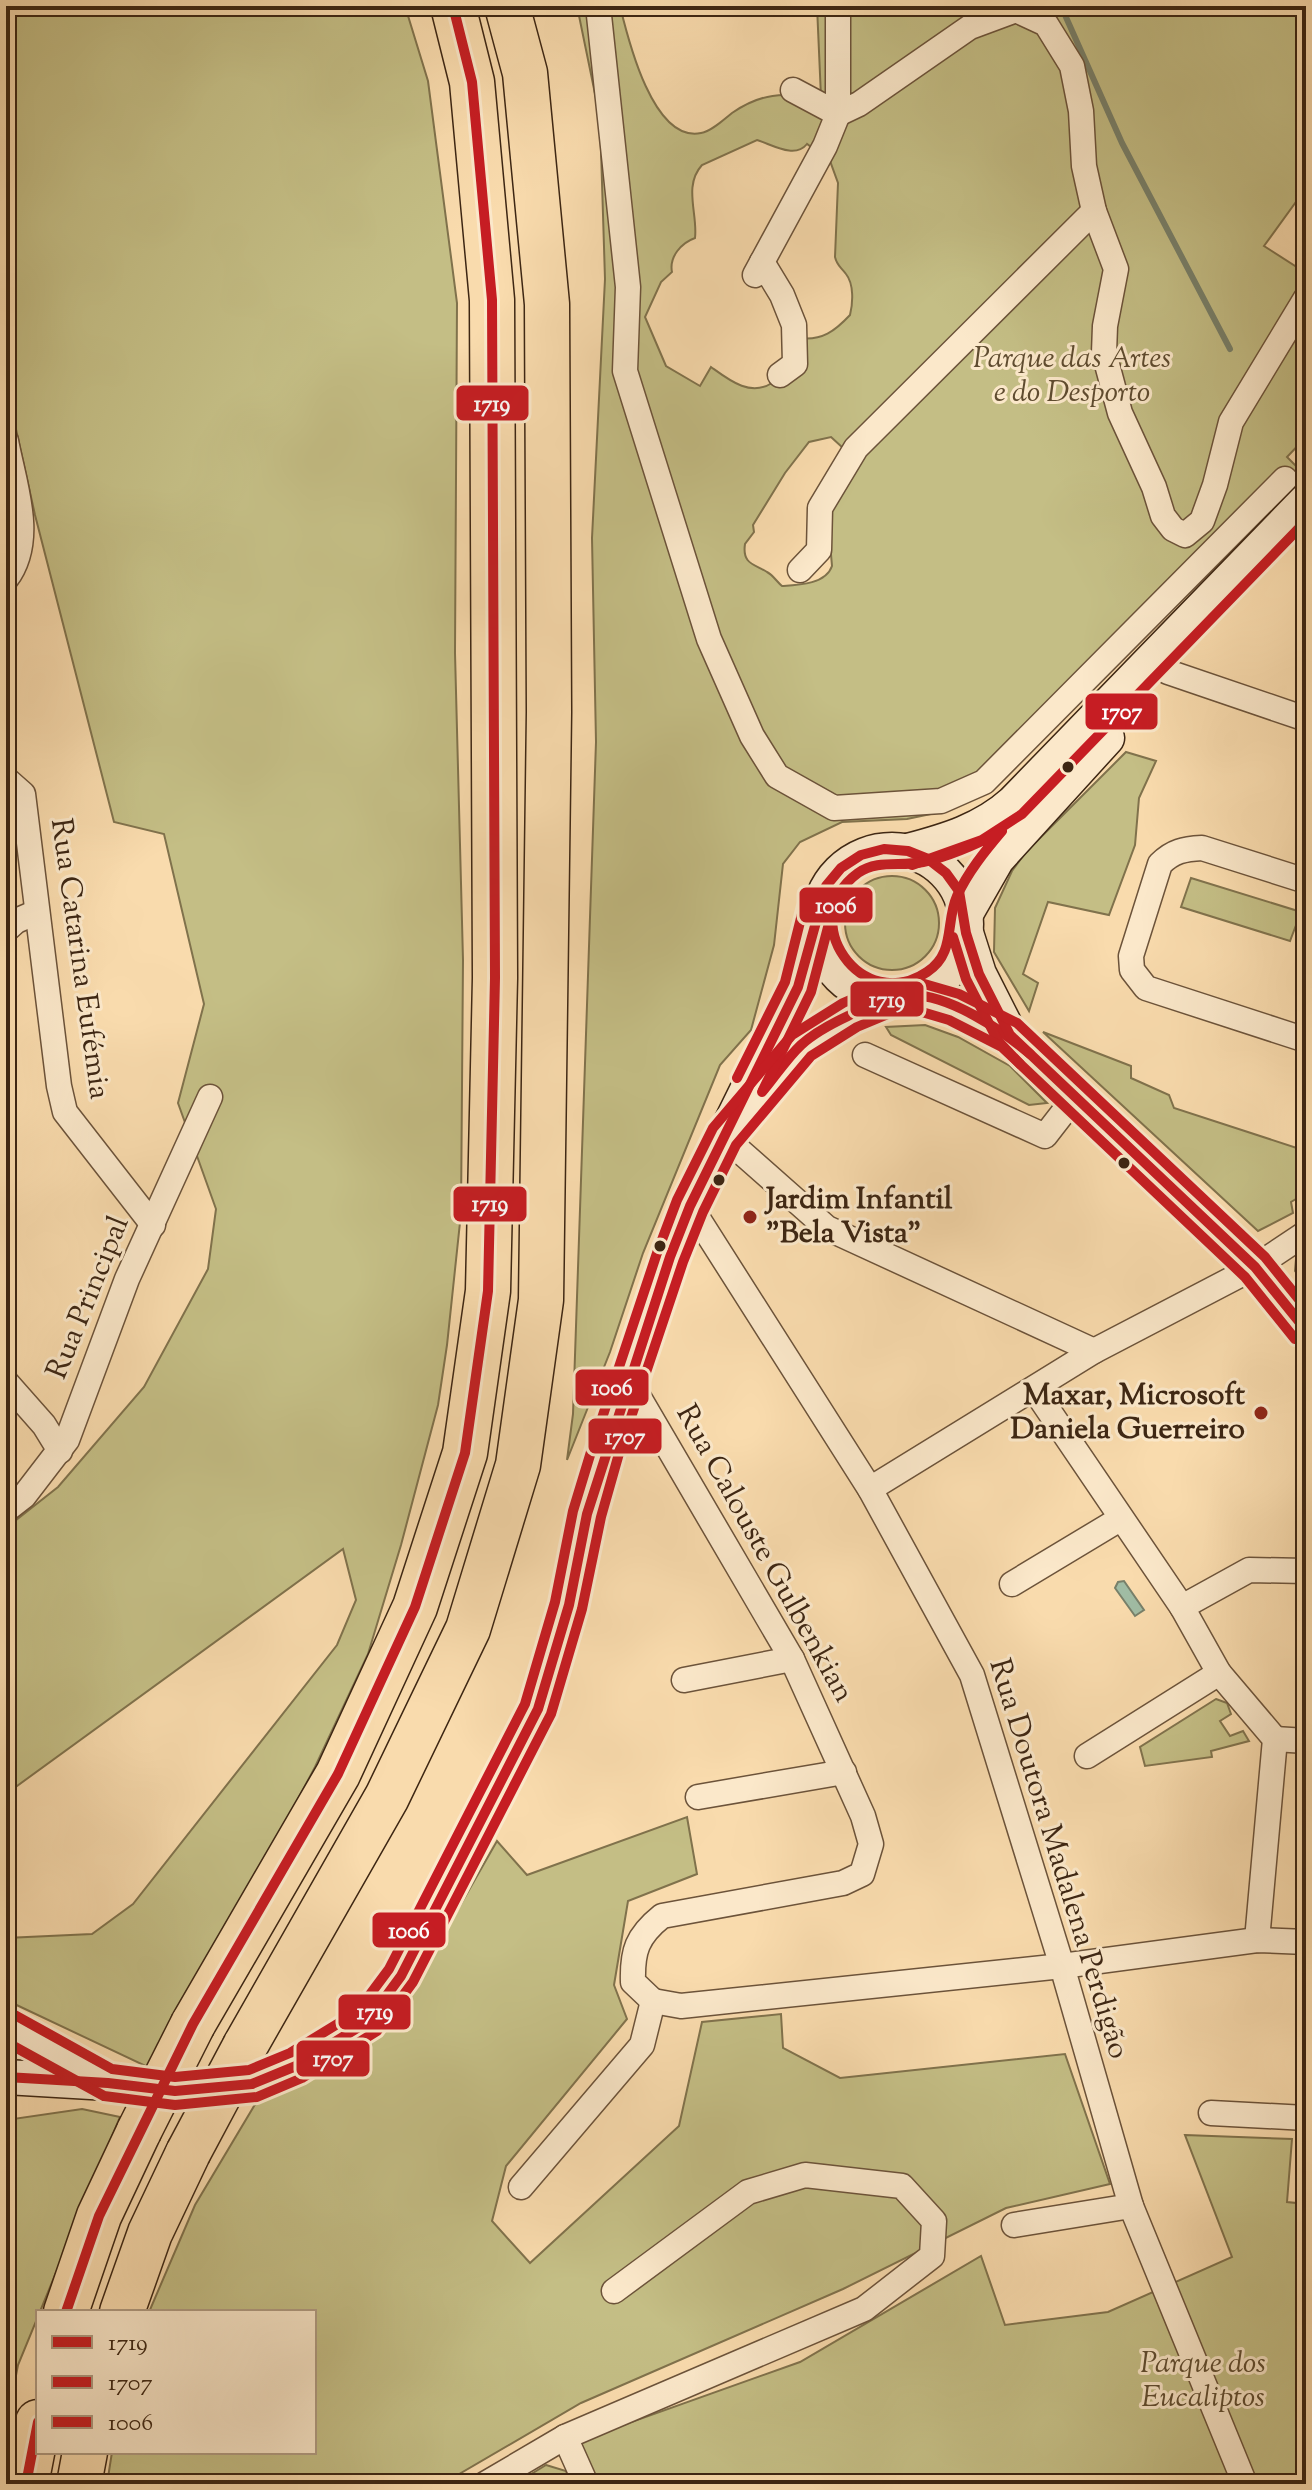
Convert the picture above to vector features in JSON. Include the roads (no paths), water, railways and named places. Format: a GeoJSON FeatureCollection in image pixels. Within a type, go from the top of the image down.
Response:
{"type":"FeatureCollection","features":[{"type":"Feature","properties":{"kind":"highway"},"geometry":{"type":"LineString","coordinates":[[67,2310],[99,2216],[193,2024],[338,1774],[415,1607],[465,1453],[488,1291],[495,978],[492,300],[472,82],[453,6]]}},
{"type":"Feature","properties":{"kind":"highway"},"geometry":{"type":"LineString","coordinates":[[123,2310],[150,2233],[188,2153],[245,2046],[387,1797],[468,1629],[518,1465],[541,1300],[549,712],[547,304],[525,73],[507,6]]}},
{"type":"Feature","properties":{"kind":"highway"},"geometry":{"type":"LineString","coordinates":[[26,2484],[36,2432]]}},
{"type":"Feature","properties":{"kind":"highway"},"geometry":{"type":"LineString","coordinates":[[79,2484],[85,2454]]}},
{"type":"Feature","properties":{"kind":"street"},"geometry":{"type":"LineString","coordinates":[[598,6],[628,287],[625,371],[709,639],[752,736],[777,776],[834,808],[941,801],[984,782],[1296,490]]}},
{"type":"Feature","properties":{"kind":"street"},"geometry":{"type":"LineString","coordinates":[[780,375],[795,364],[794,325],[782,295],[759,268],[825,146],[838,114],[838,6]]}},
{"type":"Feature","properties":{"kind":"street"},"geometry":{"type":"LineString","coordinates":[[838,114],[859,104],[970,27],[1016,10],[1046,24],[1072,66],[1081,111],[1084,166],[1094,211],[1116,269],[1105,326],[1104,353],[1120,413],[1154,487],[1163,516],[1173,529],[1185,535],[1202,521],[1231,422],[1306,298]]}},
{"type":"Feature","properties":{"kind":"street"},"geometry":{"type":"LineString","coordinates":[[793,90],[838,114]]}},
{"type":"Feature","properties":{"kind":"street"},"geometry":{"type":"LineString","coordinates":[[800,570],[819,550],[820,508],[856,448],[1094,211]]}},
{"type":"Feature","properties":{"kind":"street"},"geometry":{"type":"LineString","coordinates":[[6,441],[22,529],[18,559],[6,579]]}},
{"type":"Feature","properties":{"kind":"street"},"geometry":{"type":"LineString","coordinates":[[908,851],[945,841],[995,819],[1004,811],[1296,490]]}},
{"type":"Feature","properties":{"kind":"street"},"geometry":{"type":"LineString","coordinates":[[724,1137],[802,1045],[850,1015],[933,986],[949,972],[960,954],[965,924],[997,859],[1168,672],[1306,531]]}},
{"type":"Feature","properties":{"kind":"street"},"geometry":{"type":"LineString","coordinates":[[1168,672],[1306,719]]}},
{"type":"Feature","properties":{"kind":"street","name":"Rua Catarina Eufémia"},"geometry":{"type":"LineString","coordinates":[[6,779],[10,779],[23,794],[59,1086],[65,1112],[153,1225]]}},
{"type":"Feature","properties":{"kind":"street"},"geometry":{"type":"LineString","coordinates":[[1306,881],[1202,848],[1185,848],[1170,854],[1160,864],[1131,956],[1132,970],[1146,988],[1306,1040]]}},
{"type":"Feature","properties":{"kind":"street"},"geometry":{"type":"LineString","coordinates":[[6,2077],[108,2083],[175,2091],[252,2084],[296,2066],[367,2022],[401,1976],[538,1709],[569,1605],[591,1501],[607,1446],[670,1257],[690,1206],[798,987],[826,886],[841,868],[861,855],[884,849],[908,851],[928,859],[946,873],[959,891],[979,974],[1010,1035]]}},
{"type":"Feature","properties":{"kind":"street"},"geometry":{"type":"LineString","coordinates":[[818,909],[818,934],[826,959],[842,979],[864,993],[901,996],[954,1007],[1010,1035],[1255,1267],[1306,1330]]}},
{"type":"Feature","properties":{"kind":"street"},"geometry":{"type":"LineString","coordinates":[[6,930],[16,921],[37,912]]}},
{"type":"Feature","properties":{"kind":"street"},"geometry":{"type":"LineString","coordinates":[[865,1055],[1045,1136],[1076,1096]]}},
{"type":"Feature","properties":{"kind":"street","name":"Rua Principal"},"geometry":{"type":"LineString","coordinates":[[6,1510],[24,1496],[60,1451],[127,1279],[210,1097]]}},
{"type":"Feature","properties":{"kind":"street"},"geometry":{"type":"LineString","coordinates":[[724,1137],[827,1228],[1094,1351]]}},
{"type":"Feature","properties":{"kind":"street","name":"Rua Doutora Madalena Perdigão"},"geometry":{"type":"LineString","coordinates":[[690,1206],[870,1489],[972,1675],[1062,1966],[1131,2206],[1245,2484]]}},
{"type":"Feature","properties":{"kind":"street"},"geometry":{"type":"LineString","coordinates":[[870,1489],[1094,1351],[1255,1267],[1306,1233]]}},
{"type":"Feature","properties":{"kind":"street"},"geometry":{"type":"LineString","coordinates":[[6,1382],[44,1425],[60,1451]]}},
{"type":"Feature","properties":{"kind":"street","name":"Rua Calouste Gulbenkian"},"geometry":{"type":"LineString","coordinates":[[630,1382],[792,1659],[863,1816],[871,1844],[862,1874],[843,1883],[662,1916],[644,1931],[632,1958],[633,1982],[653,2001]]}},
{"type":"Feature","properties":{"kind":"street"},"geometry":{"type":"LineString","coordinates":[[1034,1389],[1182,1607],[1219,1673],[1275,1739],[1257,1940]]}},
{"type":"Feature","properties":{"kind":"street"},"geometry":{"type":"LineString","coordinates":[[1012,1584],[1120,1519]]}},
{"type":"Feature","properties":{"kind":"street"},"geometry":{"type":"LineString","coordinates":[[1182,1607],[1249,1570],[1306,1571]]}},
{"type":"Feature","properties":{"kind":"street"},"geometry":{"type":"LineString","coordinates":[[684,1680],[792,1659]]}},
{"type":"Feature","properties":{"kind":"street"},"geometry":{"type":"LineString","coordinates":[[1087,1756],[1219,1673]]}},
{"type":"Feature","properties":{"kind":"street"},"geometry":{"type":"LineString","coordinates":[[1275,1739],[1306,1741]]}},
{"type":"Feature","properties":{"kind":"street"},"geometry":{"type":"LineString","coordinates":[[698,1797],[844,1772]]}},
{"type":"Feature","properties":{"kind":"street"},"geometry":{"type":"LineString","coordinates":[[521,2187],[642,2045],[653,2001],[681,2006],[1062,1966],[1257,1940],[1306,1942]]}},
{"type":"Feature","properties":{"kind":"street"},"geometry":{"type":"LineString","coordinates":[[6,2026],[108,2083]]}},
{"type":"Feature","properties":{"kind":"street"},"geometry":{"type":"LineString","coordinates":[[1211,2113],[1306,2118]]}},
{"type":"Feature","properties":{"kind":"street"},"geometry":{"type":"LineString","coordinates":[[485,2484],[565,2437],[864,2309],[932,2256],[934,2221],[902,2186],[805,2175],[748,2192],[614,2291]]}},
{"type":"Feature","properties":{"kind":"street"},"geometry":{"type":"LineString","coordinates":[[1014,2225],[1131,2206]]}},
{"type":"Feature","properties":{"kind":"street"},"geometry":{"type":"LineString","coordinates":[[565,2437],[586,2484]]}},
{"type":"Feature","properties":{"kind":"waterway"},"geometry":{"type":"LineString","coordinates":[[1061,6],[1122,143],[1230,349]]}},
{"type":"Feature","properties":{"kind":"place","name":"Jardim Infantil \"Bela Vista\""},"geometry":{"type":"Point","coordinates":[750,1217]}},
{"type":"Feature","properties":{"kind":"place","name":"Maxar, Microsoft Daniela Guerreiro"},"geometry":{"type":"Point","coordinates":[1261,1413]}},
{"type":"Feature","properties":{"kind":"park label","name":"Parque das Artes e do Desporto"},"geometry":{"type":"Point","coordinates":[1072,376]}},
{"type":"Feature","properties":{"kind":"park label","name":"Parque dos Eucaliptos"},"geometry":{"type":"Point","coordinates":[1203,2381]}}]}
